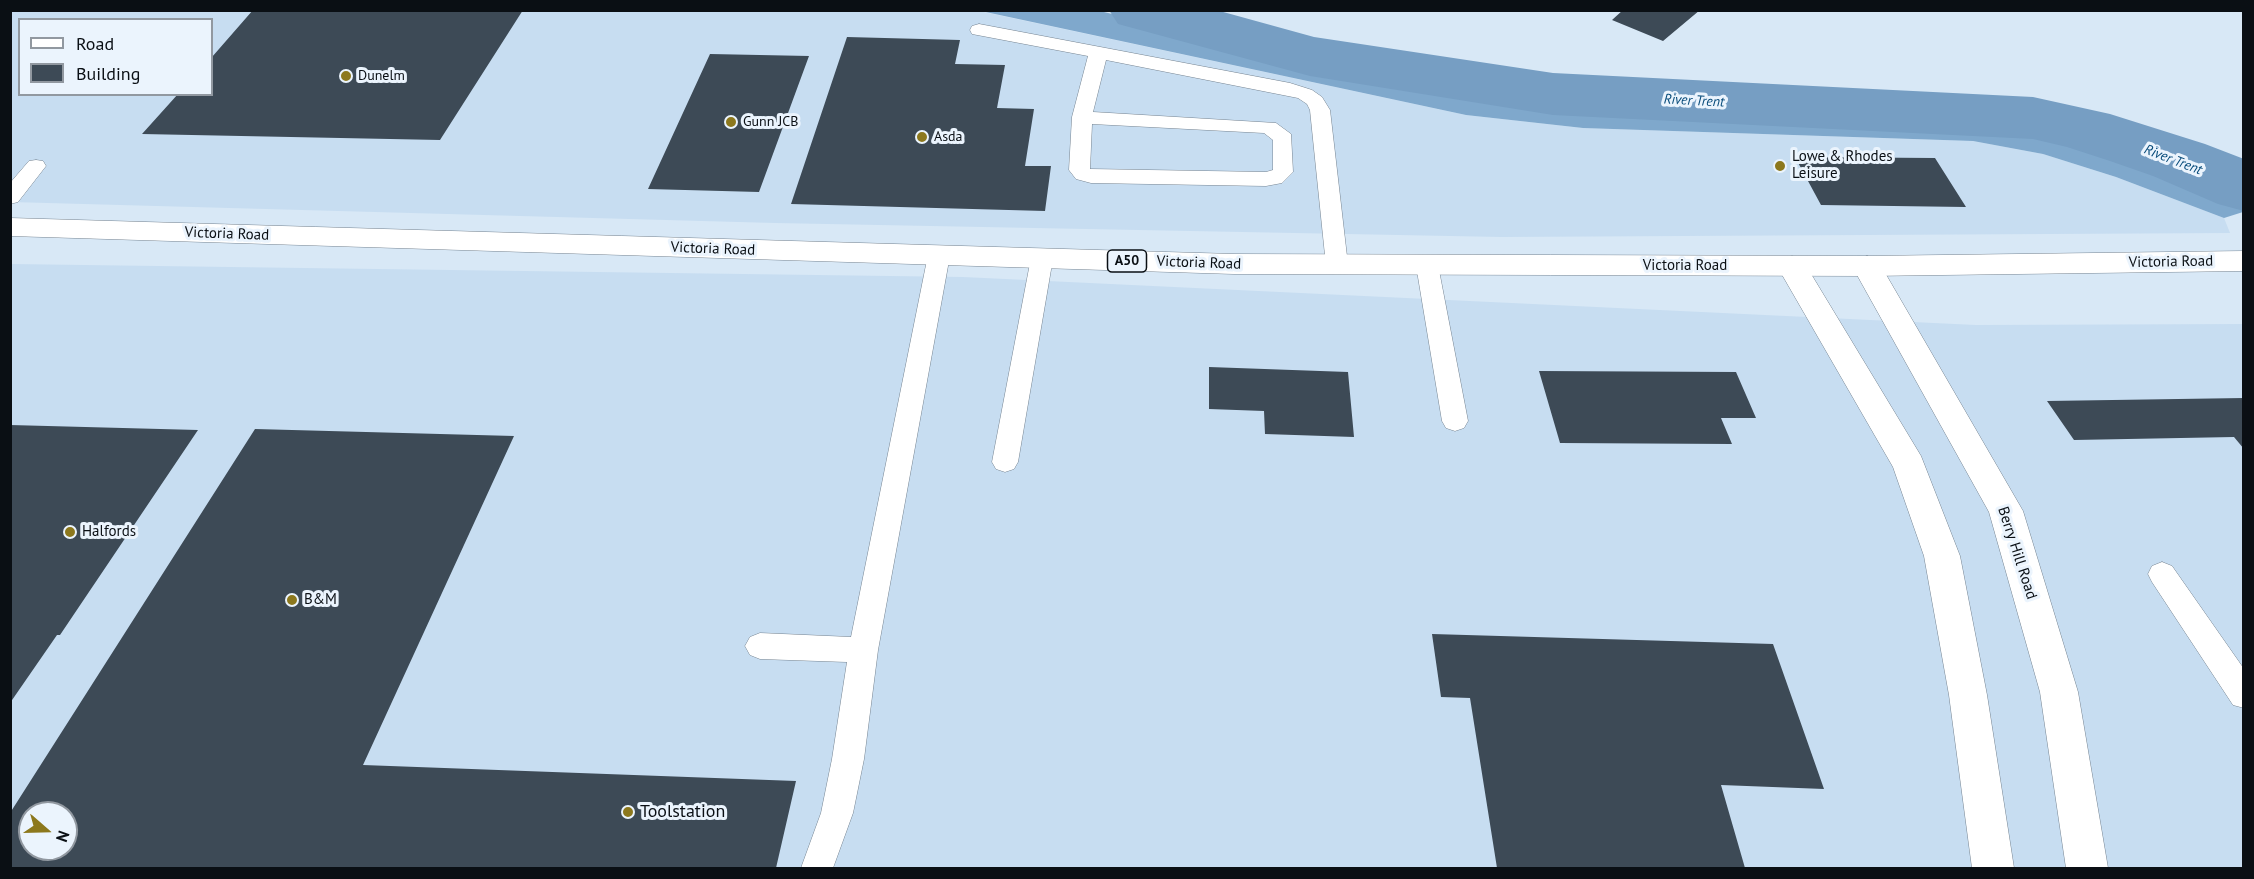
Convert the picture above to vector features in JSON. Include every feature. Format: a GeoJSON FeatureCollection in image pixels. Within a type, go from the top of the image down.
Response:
{"type":"FeatureCollection","features":[{"type":"Feature","properties":{"kind":"main road","name":"Victoria Road"},"geometry":{"type":"LineString","coordinates":[[10,227],[1337,265],[1867,266],[2244,261]]}},
{"type":"Feature","properties":{"kind":"main road"},"geometry":{"type":"LineString","coordinates":[[1792,266],[1909,465],[1942,556],[1968,695],[1993,868]]}},
{"type":"Feature","properties":{"kind":"main road","name":"Berry Hill Road"},"geometry":{"type":"LineString","coordinates":[[1867,266],[2006,510],[2059,692],[2086,868]]}},
{"type":"Feature","properties":{"kind":"lane"},"geometry":{"type":"LineString","coordinates":[[978,30],[1290,89],[1305,94],[1315,101],[1320,110],[1337,265]]}},
{"type":"Feature","properties":{"kind":"lane"},"geometry":{"type":"LineString","coordinates":[[1082,117],[1269,127],[1281,134],[1283,140],[1283,172],[1275,178],[1266,179],[1083,174],[1079,170],[1082,117],[1098,53]]}},
{"type":"Feature","properties":{"kind":"lane"},"geometry":{"type":"LineString","coordinates":[[10,196],[36,166]]}},
{"type":"Feature","properties":{"kind":"lane"},"geometry":{"type":"LineString","coordinates":[[817,868],[837,813],[844,781],[863,650],[939,255]]}},
{"type":"Feature","properties":{"kind":"lane"},"geometry":{"type":"LineString","coordinates":[[1005,462],[1042,258]]}},
{"type":"Feature","properties":{"kind":"lane"},"geometry":{"type":"LineString","coordinates":[[1427,265],[1455,421]]}},
{"type":"Feature","properties":{"kind":"lane"},"geometry":{"type":"LineString","coordinates":[[2162,574],[2244,695]]}},
{"type":"Feature","properties":{"kind":"lane"},"geometry":{"type":"LineString","coordinates":[[760,645],[863,650]]}},
{"type":"Feature","properties":{"kind":"shaded area"},"geometry":{"type":"Polygon","coordinates":[[[10,11],[979,11],[1466,115],[1583,128],[1973,141],[2043,154],[2116,177],[2224,218],[2230,233],[1502,237],[775,223],[11,202],[10,11]]]}},
{"type":"Feature","properties":{"kind":"shaded area"},"geometry":{"type":"Polygon","coordinates":[[[981,11],[1100,11],[1289,58],[1500,97],[1565,104],[1708,108],[1878,117],[2078,138],[2143,157],[2205,182],[2243,205],[2243,212],[2224,218],[2116,177],[2043,154],[1973,141],[1583,128],[1466,115],[981,11]]]}},
{"type":"Feature","properties":{"kind":"shaded area"},"geometry":{"type":"Polygon","coordinates":[[[11,264],[963,277],[1976,325],[2243,324],[2243,868],[11,868],[11,264]]]}},
{"type":"Feature","properties":{"kind":"water"},"geometry":{"type":"Polygon","coordinates":[[[2031,110],[2123,131],[2243,178],[2243,205],[2205,182],[2143,157],[2078,138],[2031,110]]]}},
{"type":"Feature","properties":{"kind":"building","name":"Dunelm"},"geometry":{"type":"Polygon","coordinates":[[[253,10],[523,10],[440,140],[142,134],[176,96],[213,96],[213,56],[253,10]]]}},
{"type":"Feature","properties":{"kind":"building"},"geometry":{"type":"Polygon","coordinates":[[[1623,10],[1700,10],[1663,41],[1612,20],[1623,10]]]}},
{"type":"Feature","properties":{"kind":"building","name":"Asda"},"geometry":{"type":"Polygon","coordinates":[[[847,37],[960,40],[955,64],[1005,65],[997,108],[1034,109],[1025,166],[1051,166],[1045,211],[791,204],[847,37]]]}},
{"type":"Feature","properties":{"kind":"building","name":"Gunn JCB"},"geometry":{"type":"Polygon","coordinates":[[[710,54],[809,56],[759,192],[648,189],[710,54]]]}},
{"type":"Feature","properties":{"kind":"building"},"geometry":{"type":"Polygon","coordinates":[[[1795,157],[1935,158],[1966,207],[1821,205],[1795,157]]]}},
{"type":"Feature","properties":{"kind":"building"},"geometry":{"type":"Polygon","coordinates":[[[1209,367],[1348,372],[1354,437],[1265,434],[1264,411],[1209,409],[1209,367]]]}},
{"type":"Feature","properties":{"kind":"building"},"geometry":{"type":"Polygon","coordinates":[[[1539,371],[1736,372],[1756,418],[1721,418],[1732,444],[1560,443],[1539,371]]]}},
{"type":"Feature","properties":{"kind":"building"},"geometry":{"type":"Polygon","coordinates":[[[2244,398],[2244,449],[2234,437],[2074,440],[2047,401],[2244,398]]]}},
{"type":"Feature","properties":{"kind":"building","name":"Halfords"},"geometry":{"type":"Polygon","coordinates":[[[10,425],[198,430],[60,635],[57,635],[10,703],[10,425]]]}},
{"type":"Feature","properties":{"kind":"building","name":"B&M"},"geometry":{"type":"Polygon","coordinates":[[[255,429],[514,436],[363,765],[796,781],[776,868],[10,868],[10,813],[255,429]]]}},
{"type":"Feature","properties":{"kind":"building"},"geometry":{"type":"Polygon","coordinates":[[[1432,634],[1773,644],[1824,789],[1721,785],[1745,868],[1497,868],[1470,698],[1441,697],[1432,634]]]}},
{"type":"Feature","properties":{"kind":"waterway","name":"River Trent"},"geometry":{"type":"LineString","coordinates":[[1141,10],[1310,56],[1553,94],[2033,118],[2085,129],[2135,145],[2179,160],[2244,187]]}},
{"type":"Feature","properties":{"kind":"place","name":"Dunelm"},"geometry":{"type":"Point","coordinates":[346,76]}},
{"type":"Feature","properties":{"kind":"place","name":"Gunn JCB"},"geometry":{"type":"Point","coordinates":[731,122]}},
{"type":"Feature","properties":{"kind":"place","name":"Asda"},"geometry":{"type":"Point","coordinates":[922,137]}},
{"type":"Feature","properties":{"kind":"place","name":"Lowe & Rhodes Leisure"},"geometry":{"type":"Point","coordinates":[1780,166]}},
{"type":"Feature","properties":{"kind":"place","name":"Halfords"},"geometry":{"type":"Point","coordinates":[70,532]}},
{"type":"Feature","properties":{"kind":"place","name":"B&M"},"geometry":{"type":"Point","coordinates":[292,600]}},
{"type":"Feature","properties":{"kind":"place","name":"Toolstation"},"geometry":{"type":"Point","coordinates":[628,812]}}]}
